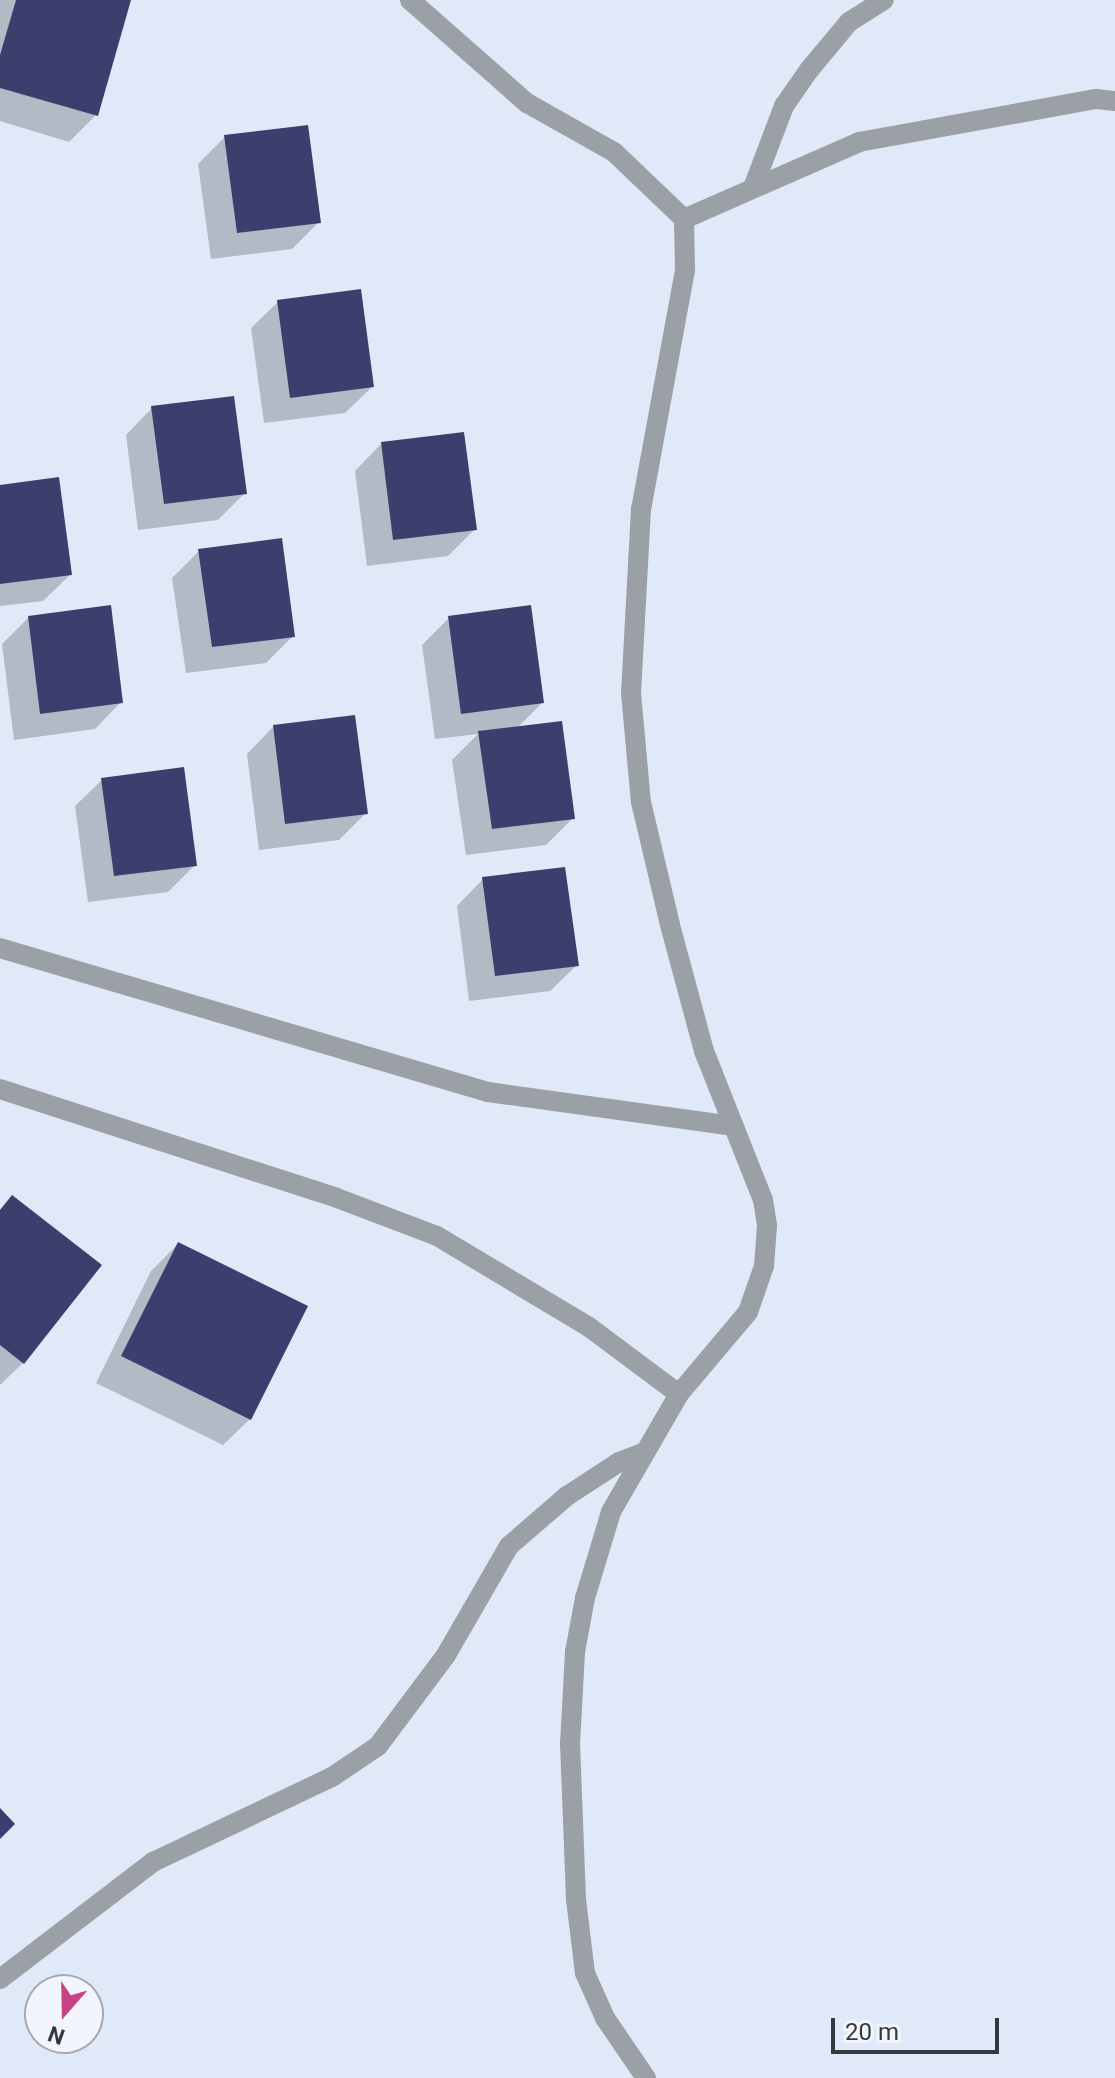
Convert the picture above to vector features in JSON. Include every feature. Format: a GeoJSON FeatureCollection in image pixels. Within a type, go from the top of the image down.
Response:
{"type":"FeatureCollection","features":[{"type":"Feature","properties":{"kind":"street"},"geometry":{"type":"LineString","coordinates":[[410,0],[527,103],[614,152],[684,219],[685,270],[641,509],[631,693],[641,802],[704,1051],[763,1200],[764,1266],[748,1312],[679,1394],[611,1512],[585,1598],[575,1652],[570,1743],[585,1973],[605,2018],[646,2078]]}},
{"type":"Feature","properties":{"kind":"street"},"geometry":{"type":"LineString","coordinates":[[754,185],[792,94],[849,22],[884,0]]}},
{"type":"Feature","properties":{"kind":"street"},"geometry":{"type":"LineString","coordinates":[[684,219],[754,185],[859,142],[1096,99],[1115,101]]}},
{"type":"Feature","properties":{"kind":"street"},"geometry":{"type":"LineString","coordinates":[[0,948],[488,1092],[733,1126]]}},
{"type":"Feature","properties":{"kind":"street"},"geometry":{"type":"LineString","coordinates":[[0,1089],[337,1198],[437,1236],[589,1327],[679,1394]]}},
{"type":"Feature","properties":{"kind":"street"},"geometry":{"type":"LineString","coordinates":[[0,1979],[153,1862],[332,1777],[378,1746],[446,1655],[509,1546],[567,1496],[619,1462],[645,1452]]}},
{"type":"Feature","properties":{"kind":"building"},"geometry":{"type":"Polygon","coordinates":[[[16,0],[131,0],[98,116],[0,88],[0,55],[16,0]]]}},
{"type":"Feature","properties":{"kind":"building"},"geometry":{"type":"Polygon","coordinates":[[[308,125],[321,223],[237,233],[224,135],[308,125]]]}},
{"type":"Feature","properties":{"kind":"building"},"geometry":{"type":"Polygon","coordinates":[[[361,289],[374,387],[290,398],[277,300],[361,289]]]}},
{"type":"Feature","properties":{"kind":"building"},"geometry":{"type":"Polygon","coordinates":[[[234,396],[247,494],[164,504],[151,406],[234,396]]]}},
{"type":"Feature","properties":{"kind":"building"},"geometry":{"type":"Polygon","coordinates":[[[464,432],[477,530],[393,540],[381,442],[464,432]]]}},
{"type":"Feature","properties":{"kind":"building"},"geometry":{"type":"Polygon","coordinates":[[[59,477],[72,575],[0,584],[0,485],[59,477]]]}},
{"type":"Feature","properties":{"kind":"building"},"geometry":{"type":"Polygon","coordinates":[[[282,538],[295,637],[212,647],[198,549],[282,538]]]}},
{"type":"Feature","properties":{"kind":"building"},"geometry":{"type":"Polygon","coordinates":[[[111,605],[123,703],[40,714],[28,616],[111,605]]]}},
{"type":"Feature","properties":{"kind":"building"},"geometry":{"type":"Polygon","coordinates":[[[531,605],[544,703],[461,714],[448,616],[531,605]]]}},
{"type":"Feature","properties":{"kind":"building"},"geometry":{"type":"Polygon","coordinates":[[[355,715],[368,814],[285,824],[273,725],[355,715]]]}},
{"type":"Feature","properties":{"kind":"building"},"geometry":{"type":"Polygon","coordinates":[[[562,721],[575,819],[492,829],[478,731],[562,721]]]}},
{"type":"Feature","properties":{"kind":"building"},"geometry":{"type":"Polygon","coordinates":[[[184,767],[197,866],[114,876],[101,778],[184,767]]]}},
{"type":"Feature","properties":{"kind":"building"},"geometry":{"type":"Polygon","coordinates":[[[565,867],[579,966],[495,976],[482,877],[565,867]]]}},
{"type":"Feature","properties":{"kind":"building"},"geometry":{"type":"Polygon","coordinates":[[[12,1195],[102,1265],[24,1364],[0,1345],[0,1210],[12,1195]]]}},
{"type":"Feature","properties":{"kind":"building"},"geometry":{"type":"Polygon","coordinates":[[[178,1242],[308,1306],[251,1420],[121,1356],[178,1242]]]}},
{"type":"Feature","properties":{"kind":"building"},"geometry":{"type":"Polygon","coordinates":[[[0,1808],[15,1824],[0,1839],[0,1808]]]}}]}
